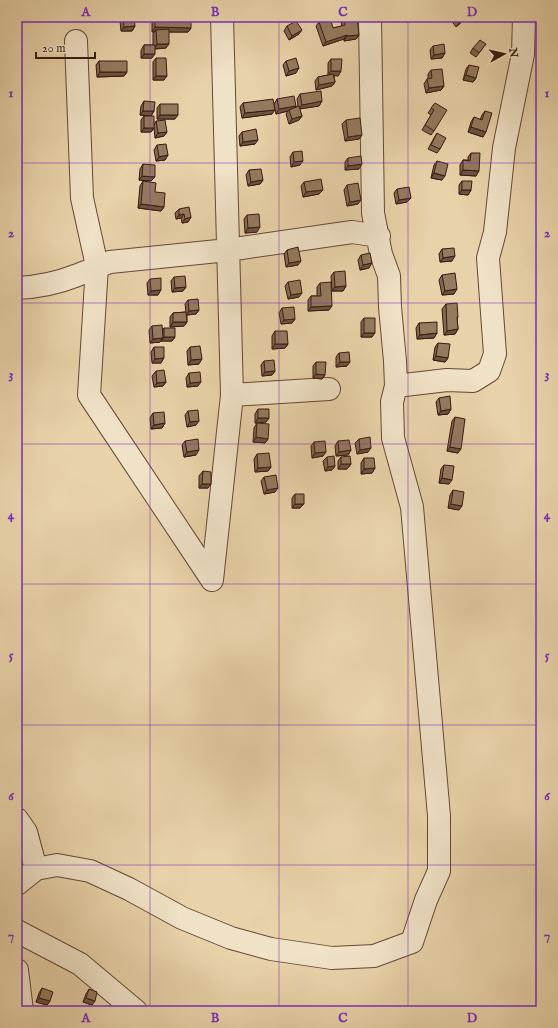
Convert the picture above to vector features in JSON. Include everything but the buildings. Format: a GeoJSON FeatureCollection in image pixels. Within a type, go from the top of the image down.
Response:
{"type":"FeatureCollection","features":[{"type":"Feature","properties":{"kind":"street"},"geometry":{"type":"LineString","coordinates":[[76,41],[82,198],[97,266],[89,395],[212,580],[232,396],[222,17]]}},
{"type":"Feature","properties":{"kind":"street"},"geometry":{"type":"LineString","coordinates":[[17,884],[36,869],[57,865],[90,871],[129,889],[182,918],[231,938],[271,949],[332,958],[374,956],[412,942],[426,900],[439,871],[439,816],[412,507],[393,438],[392,402],[396,386],[389,276],[382,254],[373,213],[370,17]]}},
{"type":"Feature","properties":{"kind":"street"},"geometry":{"type":"LineString","coordinates":[[396,386],[447,380],[473,381],[489,371],[494,354],[488,258],[495,232],[504,148],[523,54],[524,17]]}},
{"type":"Feature","properties":{"kind":"street"},"geometry":{"type":"LineString","coordinates":[[17,288],[37,287],[50,284],[76,276],[97,266],[110,262],[228,250],[352,232],[379,236]]}},
{"type":"Feature","properties":{"kind":"street"},"geometry":{"type":"LineString","coordinates":[[232,396],[329,389]]}},
{"type":"Feature","properties":{"kind":"street"},"geometry":{"type":"LineString","coordinates":[[17,819],[26,832],[36,869]]}},
{"type":"Feature","properties":{"kind":"street"},"geometry":{"type":"LineString","coordinates":[[17,931],[80,964],[136,1011]]}},
{"type":"Feature","properties":{"kind":"street"},"geometry":{"type":"LineString","coordinates":[[17,970],[22,1011]]}}]}
